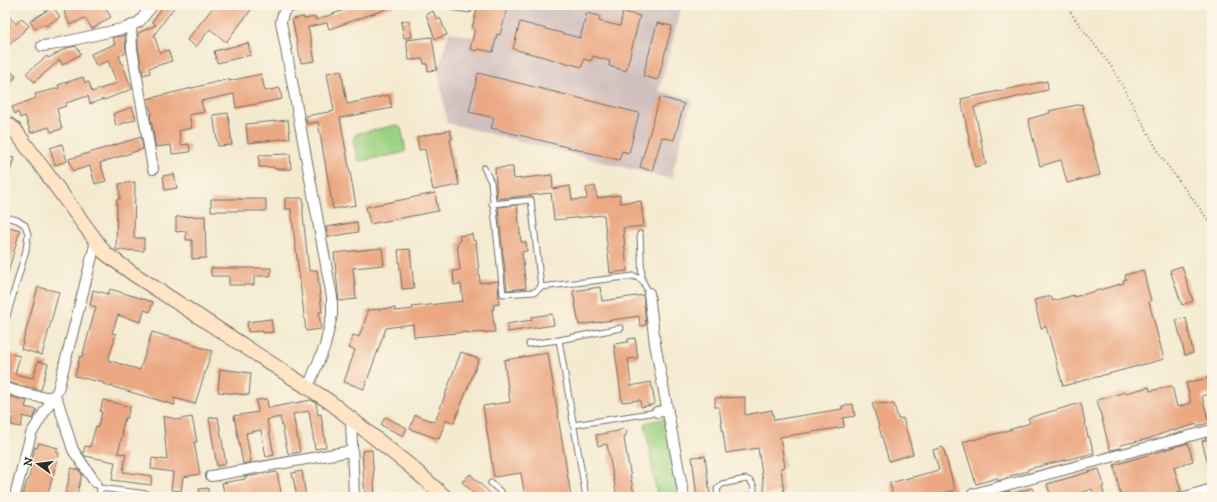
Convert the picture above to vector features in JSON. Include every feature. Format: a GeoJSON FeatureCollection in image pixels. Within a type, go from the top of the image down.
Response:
{"type":"FeatureCollection","features":[{"type":"Feature","properties":{"kind":"street"},"geometry":{"type":"LineString","coordinates":[[42,46],[51,46],[126,28],[139,22],[153,5]]}},
{"type":"Feature","properties":{"kind":"street"},"geometry":{"type":"LineString","coordinates":[[295,5],[288,7],[282,14],[281,22],[332,297],[332,315],[325,346],[308,387]]}},
{"type":"Feature","properties":{"kind":"street"},"geometry":{"type":"LineString","coordinates":[[454,5],[468,7],[469,5]]}},
{"type":"Feature","properties":{"kind":"street"},"geometry":{"type":"LineString","coordinates":[[131,26],[132,49],[153,169]]}},
{"type":"Feature","properties":{"kind":"street"},"geometry":{"type":"LineString","coordinates":[[5,122],[14,129],[105,253],[132,274],[330,402],[410,466],[445,497]]}},
{"type":"Feature","properties":{"kind":"street"},"geometry":{"type":"LineString","coordinates":[[16,491],[31,434],[58,390],[96,241]]}},
{"type":"Feature","properties":{"kind":"street"},"geometry":{"type":"LineString","coordinates":[[650,293],[655,344],[684,497]]}},
{"type":"Feature","properties":{"kind":"street"},"geometry":{"type":"LineString","coordinates":[[5,388],[46,398],[54,396]]}},
{"type":"Feature","properties":{"kind":"street"},"geometry":{"type":"LineString","coordinates":[[54,396],[58,402],[73,450],[97,485]]}},
{"type":"Feature","properties":{"kind":"street"},"geometry":{"type":"LineString","coordinates":[[657,412],[668,410]]}},
{"type":"Feature","properties":{"kind":"street"},"geometry":{"type":"LineString","coordinates":[[351,420],[351,451],[354,497]]}},
{"type":"Feature","properties":{"kind":"street"},"geometry":{"type":"LineString","coordinates":[[974,497],[973,494],[1212,430]]}},
{"type":"Feature","properties":{"kind":"street"},"geometry":{"type":"LineString","coordinates":[[211,476],[351,451]]}},
{"type":"Feature","properties":{"kind":"street"},"geometry":{"type":"LineString","coordinates":[[1185,497],[1212,489]]}},
{"type":"Feature","properties":{"kind":"lane"},"geometry":{"type":"LineString","coordinates":[[484,168],[491,182],[492,204],[504,294],[535,292],[541,287],[634,276],[642,280]]}},
{"type":"Feature","properties":{"kind":"lane"},"geometry":{"type":"LineString","coordinates":[[492,204],[531,200],[541,287]]}},
{"type":"Feature","properties":{"kind":"lane"},"geometry":{"type":"LineString","coordinates":[[5,217],[17,220],[25,225],[28,234],[26,250],[5,323]]}},
{"type":"Feature","properties":{"kind":"lane"},"geometry":{"type":"LineString","coordinates":[[640,234],[642,280],[650,293]]}},
{"type":"Feature","properties":{"kind":"lane"},"geometry":{"type":"LineString","coordinates":[[529,344],[621,328]]}},
{"type":"Feature","properties":{"kind":"lane"},"geometry":{"type":"LineString","coordinates":[[559,340],[586,497]]}},
{"type":"Feature","properties":{"kind":"lane"},"geometry":{"type":"LineString","coordinates":[[573,425],[657,412]]}},
{"type":"Feature","properties":{"kind":"lane"},"geometry":{"type":"LineString","coordinates":[[718,497],[717,489],[722,484],[746,479],[750,480],[754,487],[754,491],[750,497]]}},
{"type":"Feature","properties":{"kind":"lane"},"geometry":{"type":"LineString","coordinates":[[490,483],[506,497]]}},
{"type":"Feature","properties":{"kind":"lane"},"geometry":{"type":"LineString","coordinates":[[98,497],[97,485],[147,494],[146,497]]}},
{"type":"Feature","properties":{"kind":"path"},"geometry":{"type":"LineString","coordinates":[[1067,5],[1073,16],[1113,69],[1162,158],[1212,225]]}},
{"type":"Feature","properties":{"kind":"shaded area"},"geometry":{"type":"Polygon","coordinates":[[[482,5],[682,5],[659,91],[692,99],[671,179],[447,123],[438,71],[449,32],[473,37],[482,5]]]}},
{"type":"Feature","properties":{"kind":"green space"},"geometry":{"type":"Polygon","coordinates":[[[396,125],[401,128],[405,151],[402,153],[361,161],[358,160],[353,140],[356,134],[396,125]]]}},
{"type":"Feature","properties":{"kind":"green space"},"geometry":{"type":"Polygon","coordinates":[[[666,418],[679,497],[657,497],[645,423],[666,418]]]}},
{"type":"Feature","properties":{"kind":"building"},"geometry":{"type":"Polygon","coordinates":[[[78,5],[104,5],[111,17],[92,29],[85,18],[70,25],[64,12],[78,5]]]}},
{"type":"Feature","properties":{"kind":"building"},"geometry":{"type":"Polygon","coordinates":[[[164,5],[176,5],[154,35],[160,53],[168,50],[172,61],[149,68],[150,73],[143,75],[138,48],[138,33],[156,25],[152,22],[164,5]]]}},
{"type":"Feature","properties":{"kind":"building"},"geometry":{"type":"Polygon","coordinates":[[[215,5],[255,5],[226,42],[210,29],[196,47],[187,40],[215,5]]]}},
{"type":"Feature","properties":{"kind":"building"},"geometry":{"type":"Polygon","coordinates":[[[358,5],[395,6],[329,29],[327,23],[308,27],[315,61],[301,63],[292,19],[316,17],[316,20],[358,5]]]}},
{"type":"Feature","properties":{"kind":"building"},"geometry":{"type":"Polygon","coordinates":[[[478,5],[508,5],[500,35],[497,34],[493,52],[470,49],[475,29],[472,28],[478,5]]]}},
{"type":"Feature","properties":{"kind":"building"},"geometry":{"type":"Polygon","coordinates":[[[53,7],[60,17],[46,26],[44,23],[35,29],[30,21],[53,7]]]}},
{"type":"Feature","properties":{"kind":"building"},"geometry":{"type":"Polygon","coordinates":[[[433,11],[437,20],[440,18],[447,35],[435,39],[426,14],[433,11]]]}},
{"type":"Feature","properties":{"kind":"building"},"geometry":{"type":"Polygon","coordinates":[[[5,12],[16,24],[21,18],[29,26],[5,49],[5,12]]]}},
{"type":"Feature","properties":{"kind":"building"},"geometry":{"type":"Polygon","coordinates":[[[623,12],[640,16],[626,71],[609,66],[610,61],[593,56],[591,61],[584,59],[582,67],[513,49],[520,22],[580,38],[587,13],[600,16],[599,21],[620,26],[623,12]]]}},
{"type":"Feature","properties":{"kind":"building"},"geometry":{"type":"Polygon","coordinates":[[[409,20],[412,37],[404,38],[401,22],[409,20]]]}},
{"type":"Feature","properties":{"kind":"building"},"geometry":{"type":"Polygon","coordinates":[[[657,23],[672,26],[658,80],[643,76],[657,23]]]}},
{"type":"Feature","properties":{"kind":"building"},"geometry":{"type":"Polygon","coordinates":[[[125,35],[126,53],[119,56],[132,89],[90,104],[88,96],[66,103],[66,106],[57,109],[62,129],[51,132],[49,127],[31,133],[25,116],[20,118],[18,112],[15,114],[12,107],[36,98],[35,94],[59,88],[58,85],[83,77],[85,83],[89,82],[92,92],[117,83],[108,61],[96,66],[91,54],[115,44],[112,38],[125,35]]]}},
{"type":"Feature","properties":{"kind":"building"},"geometry":{"type":"Polygon","coordinates":[[[432,37],[437,70],[428,71],[427,64],[424,64],[423,59],[409,60],[406,40],[432,37]]]}},
{"type":"Feature","properties":{"kind":"building"},"geometry":{"type":"Polygon","coordinates":[[[248,43],[251,55],[217,63],[214,51],[248,43]]]}},
{"type":"Feature","properties":{"kind":"building"},"geometry":{"type":"Polygon","coordinates":[[[76,46],[81,54],[62,65],[60,60],[34,82],[26,73],[47,56],[48,58],[67,48],[76,46]]]}},
{"type":"Feature","properties":{"kind":"building"},"geometry":{"type":"Polygon","coordinates":[[[5,67],[16,76],[5,90],[5,67]]]}},
{"type":"Feature","properties":{"kind":"building"},"geometry":{"type":"Polygon","coordinates":[[[341,70],[347,104],[389,95],[392,108],[340,118],[356,205],[333,209],[318,122],[307,124],[306,116],[334,111],[327,73],[341,70]]]}},
{"type":"Feature","properties":{"kind":"building"},"geometry":{"type":"Polygon","coordinates":[[[478,73],[639,113],[629,153],[622,151],[619,160],[491,128],[494,118],[469,112],[478,73]]]}},
{"type":"Feature","properties":{"kind":"building"},"geometry":{"type":"Polygon","coordinates":[[[261,74],[265,91],[280,88],[282,99],[236,108],[234,94],[201,101],[204,112],[189,115],[192,128],[179,131],[181,145],[189,144],[190,152],[172,154],[171,145],[156,147],[150,115],[152,114],[147,99],[229,79],[229,81],[261,74]]]}},
{"type":"Feature","properties":{"kind":"building"},"geometry":{"type":"Polygon","coordinates":[[[1047,81],[1048,90],[974,107],[986,164],[975,167],[961,99],[1047,81]]]}},
{"type":"Feature","properties":{"kind":"building"},"geometry":{"type":"Polygon","coordinates":[[[660,97],[684,104],[674,140],[662,137],[652,171],[640,167],[660,97]]]}},
{"type":"Feature","properties":{"kind":"building"},"geometry":{"type":"Polygon","coordinates":[[[1082,104],[1100,175],[1067,183],[1061,160],[1040,166],[1028,119],[1050,113],[1049,111],[1082,104]]]}},
{"type":"Feature","properties":{"kind":"building"},"geometry":{"type":"Polygon","coordinates":[[[132,107],[136,119],[116,126],[113,114],[132,107]]]}},
{"type":"Feature","properties":{"kind":"building"},"geometry":{"type":"Polygon","coordinates":[[[228,113],[232,145],[218,146],[213,115],[228,113]]]}},
{"type":"Feature","properties":{"kind":"building"},"geometry":{"type":"Polygon","coordinates":[[[288,120],[290,138],[248,143],[246,124],[288,120]]]}},
{"type":"Feature","properties":{"kind":"building"},"geometry":{"type":"Polygon","coordinates":[[[450,130],[452,139],[450,140],[459,185],[433,190],[425,149],[419,150],[417,137],[450,130]]]}},
{"type":"Feature","properties":{"kind":"building"},"geometry":{"type":"Polygon","coordinates":[[[141,137],[143,149],[100,163],[106,181],[95,184],[90,166],[73,171],[69,159],[141,137]]]}},
{"type":"Feature","properties":{"kind":"building"},"geometry":{"type":"Polygon","coordinates":[[[62,144],[67,161],[55,165],[50,148],[62,144]]]}},
{"type":"Feature","properties":{"kind":"building"},"geometry":{"type":"Polygon","coordinates":[[[290,154],[291,169],[259,167],[259,155],[290,154]]]}},
{"type":"Feature","properties":{"kind":"building"},"geometry":{"type":"Polygon","coordinates":[[[5,156],[14,158],[7,182],[5,181],[5,156]]]}},
{"type":"Feature","properties":{"kind":"building"},"geometry":{"type":"Polygon","coordinates":[[[513,167],[514,179],[552,175],[553,189],[570,186],[572,200],[587,199],[586,188],[595,186],[597,198],[620,195],[620,203],[641,201],[644,226],[623,228],[627,271],[610,273],[604,215],[554,220],[551,193],[497,199],[495,168],[513,167]]]}},
{"type":"Feature","properties":{"kind":"building"},"geometry":{"type":"Polygon","coordinates":[[[174,174],[177,188],[165,190],[163,176],[174,174]]]}},
{"type":"Feature","properties":{"kind":"building"},"geometry":{"type":"Polygon","coordinates":[[[135,182],[134,238],[144,238],[144,251],[116,250],[117,199],[120,199],[119,184],[135,182]]]}},
{"type":"Feature","properties":{"kind":"building"},"geometry":{"type":"Polygon","coordinates":[[[435,193],[438,211],[370,224],[366,207],[435,193]]]}},
{"type":"Feature","properties":{"kind":"building"},"geometry":{"type":"Polygon","coordinates":[[[285,198],[303,198],[303,216],[309,271],[317,270],[322,312],[319,312],[321,329],[306,331],[291,209],[285,209],[285,198]]]}},
{"type":"Feature","properties":{"kind":"building"},"geometry":{"type":"Polygon","coordinates":[[[211,199],[266,199],[266,211],[211,211],[211,199]]]}},
{"type":"Feature","properties":{"kind":"building"},"geometry":{"type":"Polygon","coordinates":[[[517,205],[521,242],[526,242],[527,251],[522,252],[526,288],[507,290],[498,207],[517,205]]]}},
{"type":"Feature","properties":{"kind":"building"},"geometry":{"type":"Polygon","coordinates":[[[205,216],[206,258],[192,259],[192,240],[186,240],[186,231],[176,232],[176,217],[205,216]]]}},
{"type":"Feature","properties":{"kind":"building"},"geometry":{"type":"Polygon","coordinates":[[[357,222],[358,232],[328,237],[326,227],[357,222]]]}},
{"type":"Feature","properties":{"kind":"building"},"geometry":{"type":"Polygon","coordinates":[[[5,226],[20,230],[7,276],[5,276],[5,226]]]}},
{"type":"Feature","properties":{"kind":"building"},"geometry":{"type":"Polygon","coordinates":[[[472,234],[473,241],[476,240],[480,283],[498,281],[499,304],[493,305],[494,309],[492,309],[495,332],[467,332],[414,337],[413,324],[386,328],[364,389],[344,382],[355,350],[349,348],[353,335],[359,337],[367,315],[367,310],[395,308],[395,311],[413,309],[412,307],[463,301],[461,284],[454,285],[453,271],[460,270],[457,243],[460,242],[459,236],[472,234]]]}},
{"type":"Feature","properties":{"kind":"building"},"geometry":{"type":"Polygon","coordinates":[[[382,248],[384,265],[353,268],[356,299],[339,301],[334,253],[382,248]]]}},
{"type":"Feature","properties":{"kind":"building"},"geometry":{"type":"Polygon","coordinates":[[[410,249],[414,288],[402,289],[398,250],[410,249]]]}},
{"type":"Feature","properties":{"kind":"building"},"geometry":{"type":"Polygon","coordinates":[[[1182,266],[1193,301],[1182,305],[1170,270],[1182,266]]]}},
{"type":"Feature","properties":{"kind":"building"},"geometry":{"type":"Polygon","coordinates":[[[211,268],[271,268],[271,276],[254,276],[254,285],[229,285],[229,276],[211,276],[211,268]]]}},
{"type":"Feature","properties":{"kind":"building"},"geometry":{"type":"Polygon","coordinates":[[[1143,270],[1151,301],[1149,302],[1164,359],[1063,386],[1046,326],[1041,328],[1034,300],[1051,296],[1053,301],[1074,295],[1074,297],[1124,283],[1123,280],[1126,279],[1125,275],[1143,270]]]}},
{"type":"Feature","properties":{"kind":"building"},"geometry":{"type":"Polygon","coordinates":[[[38,287],[59,292],[42,355],[21,349],[38,287]]]}},
{"type":"Feature","properties":{"kind":"building"},"geometry":{"type":"Polygon","coordinates":[[[600,287],[602,301],[643,295],[646,325],[640,326],[639,316],[579,325],[573,291],[600,287]]]}},
{"type":"Feature","properties":{"kind":"building"},"geometry":{"type":"Polygon","coordinates":[[[110,289],[153,302],[150,312],[144,310],[141,322],[118,315],[112,333],[116,334],[108,360],[140,370],[152,332],[194,344],[193,345],[212,351],[195,404],[174,398],[175,405],[103,384],[104,383],[75,376],[96,307],[90,305],[93,290],[108,294],[110,289]]]}},
{"type":"Feature","properties":{"kind":"building"},"geometry":{"type":"Polygon","coordinates":[[[552,314],[554,325],[508,332],[507,324],[532,320],[531,317],[552,314]]]}},
{"type":"Feature","properties":{"kind":"building"},"geometry":{"type":"Polygon","coordinates":[[[1186,318],[1193,353],[1185,355],[1176,320],[1186,318]]]}},
{"type":"Feature","properties":{"kind":"building"},"geometry":{"type":"Polygon","coordinates":[[[271,319],[273,332],[248,332],[247,322],[271,319]]]}},
{"type":"Feature","properties":{"kind":"building"},"geometry":{"type":"Polygon","coordinates":[[[635,338],[638,358],[628,359],[631,386],[651,382],[655,404],[641,407],[640,400],[622,402],[614,344],[628,342],[628,339],[635,338]]]}},
{"type":"Feature","properties":{"kind":"building"},"geometry":{"type":"Polygon","coordinates":[[[5,352],[20,356],[15,374],[33,378],[38,361],[48,364],[41,390],[5,382],[5,352]]]}},
{"type":"Feature","properties":{"kind":"building"},"geometry":{"type":"Polygon","coordinates":[[[461,352],[479,359],[454,423],[446,420],[439,439],[410,429],[415,415],[435,422],[461,352]]]}},
{"type":"Feature","properties":{"kind":"building"},"geometry":{"type":"Polygon","coordinates":[[[548,353],[571,497],[525,497],[521,473],[494,477],[483,406],[510,402],[504,360],[548,353]]]}},
{"type":"Feature","properties":{"kind":"building"},"geometry":{"type":"Polygon","coordinates":[[[220,369],[251,373],[249,395],[218,392],[220,369]]]}},
{"type":"Feature","properties":{"kind":"building"},"geometry":{"type":"Polygon","coordinates":[[[1212,377],[1212,393],[1202,396],[1209,423],[1197,426],[1197,424],[1173,431],[1172,430],[1148,439],[1120,445],[1121,448],[1110,450],[1097,400],[1149,387],[1150,391],[1172,386],[1177,407],[1191,403],[1186,383],[1212,377]]]}},
{"type":"Feature","properties":{"kind":"building"},"geometry":{"type":"Polygon","coordinates":[[[5,395],[27,401],[25,407],[37,410],[33,419],[23,416],[21,427],[11,425],[13,414],[5,411],[5,395]]]}},
{"type":"Feature","properties":{"kind":"building"},"geometry":{"type":"Polygon","coordinates":[[[745,397],[745,415],[772,410],[774,420],[842,409],[842,406],[853,404],[855,416],[843,418],[844,427],[780,437],[785,467],[781,468],[784,492],[765,495],[758,448],[726,453],[719,407],[715,407],[715,398],[745,397]]]}},
{"type":"Feature","properties":{"kind":"building"},"geometry":{"type":"Polygon","coordinates":[[[267,399],[268,408],[311,400],[316,403],[318,415],[321,414],[326,447],[315,449],[309,411],[293,414],[300,452],[288,453],[280,417],[267,420],[274,455],[266,457],[261,430],[246,433],[251,462],[243,464],[234,416],[258,412],[256,400],[267,399]]]}},
{"type":"Feature","properties":{"kind":"building"},"geometry":{"type":"Polygon","coordinates":[[[103,400],[130,407],[121,433],[123,433],[118,453],[126,454],[123,472],[152,476],[151,485],[112,480],[115,462],[85,456],[83,454],[85,446],[90,447],[96,426],[98,427],[102,412],[100,412],[103,400]]]}},
{"type":"Feature","properties":{"kind":"building"},"geometry":{"type":"Polygon","coordinates":[[[872,403],[894,404],[898,419],[903,418],[913,454],[889,461],[872,403]]]}},
{"type":"Feature","properties":{"kind":"building"},"geometry":{"type":"Polygon","coordinates":[[[1081,403],[1088,437],[1089,436],[1094,453],[1028,469],[1028,471],[1006,477],[1007,478],[998,481],[997,478],[976,484],[963,442],[1006,431],[1030,423],[1028,418],[1081,403]]]}},
{"type":"Feature","properties":{"kind":"building"},"geometry":{"type":"Polygon","coordinates":[[[163,416],[180,420],[192,417],[197,442],[194,442],[200,474],[183,477],[181,491],[171,490],[173,472],[151,469],[152,458],[167,460],[163,416]]]}},
{"type":"Feature","properties":{"kind":"building"},"geometry":{"type":"Polygon","coordinates":[[[218,417],[226,464],[217,466],[209,418],[218,417]]]}},
{"type":"Feature","properties":{"kind":"building"},"geometry":{"type":"Polygon","coordinates":[[[385,417],[407,428],[403,436],[381,425],[385,417]]]}},
{"type":"Feature","properties":{"kind":"building"},"geometry":{"type":"Polygon","coordinates":[[[621,429],[626,430],[627,432],[624,439],[634,495],[632,495],[632,497],[617,497],[607,444],[598,446],[596,435],[618,431],[621,429]]]}},
{"type":"Feature","properties":{"kind":"building"},"geometry":{"type":"Polygon","coordinates":[[[1212,438],[1212,468],[1209,468],[1202,441],[1212,438]]]}},
{"type":"Feature","properties":{"kind":"building"},"geometry":{"type":"Polygon","coordinates":[[[39,443],[58,448],[56,452],[59,453],[47,497],[22,497],[33,463],[31,463],[35,447],[37,448],[39,443]]]}},
{"type":"Feature","properties":{"kind":"building"},"geometry":{"type":"Polygon","coordinates":[[[1188,443],[1193,461],[1174,467],[1181,491],[1163,497],[1121,497],[1114,465],[1188,443]]]}},
{"type":"Feature","properties":{"kind":"building"},"geometry":{"type":"Polygon","coordinates":[[[943,447],[955,490],[931,497],[893,497],[890,483],[939,470],[933,450],[943,447]]]}},
{"type":"Feature","properties":{"kind":"building"},"geometry":{"type":"Polygon","coordinates":[[[372,450],[375,497],[365,497],[362,451],[372,450]]]}},
{"type":"Feature","properties":{"kind":"building"},"geometry":{"type":"Polygon","coordinates":[[[705,456],[710,496],[697,497],[692,457],[705,456]]]}},
{"type":"Feature","properties":{"kind":"building"},"geometry":{"type":"Polygon","coordinates":[[[71,468],[79,470],[82,474],[76,497],[65,497],[71,468]]]}},
{"type":"Feature","properties":{"kind":"building"},"geometry":{"type":"Polygon","coordinates":[[[1099,469],[1104,486],[1102,487],[1105,497],[1094,497],[1092,489],[1066,497],[1051,497],[1047,484],[1099,469]]]}},
{"type":"Feature","properties":{"kind":"building"},"geometry":{"type":"Polygon","coordinates":[[[302,471],[306,497],[297,497],[292,473],[302,471]]]}},
{"type":"Feature","properties":{"kind":"building"},"geometry":{"type":"Polygon","coordinates":[[[277,472],[282,497],[225,497],[222,483],[245,479],[245,477],[277,472]]]}},
{"type":"Feature","properties":{"kind":"building"},"geometry":{"type":"Polygon","coordinates":[[[470,474],[494,497],[478,497],[462,482],[470,474]]]}},
{"type":"Feature","properties":{"kind":"building"},"geometry":{"type":"Polygon","coordinates":[[[208,488],[209,497],[200,497],[199,489],[208,488]]]}},
{"type":"Feature","properties":{"kind":"building"},"geometry":{"type":"Polygon","coordinates":[[[1032,488],[1035,497],[1002,497],[1001,493],[1010,491],[1011,494],[1032,488]]]}}]}
